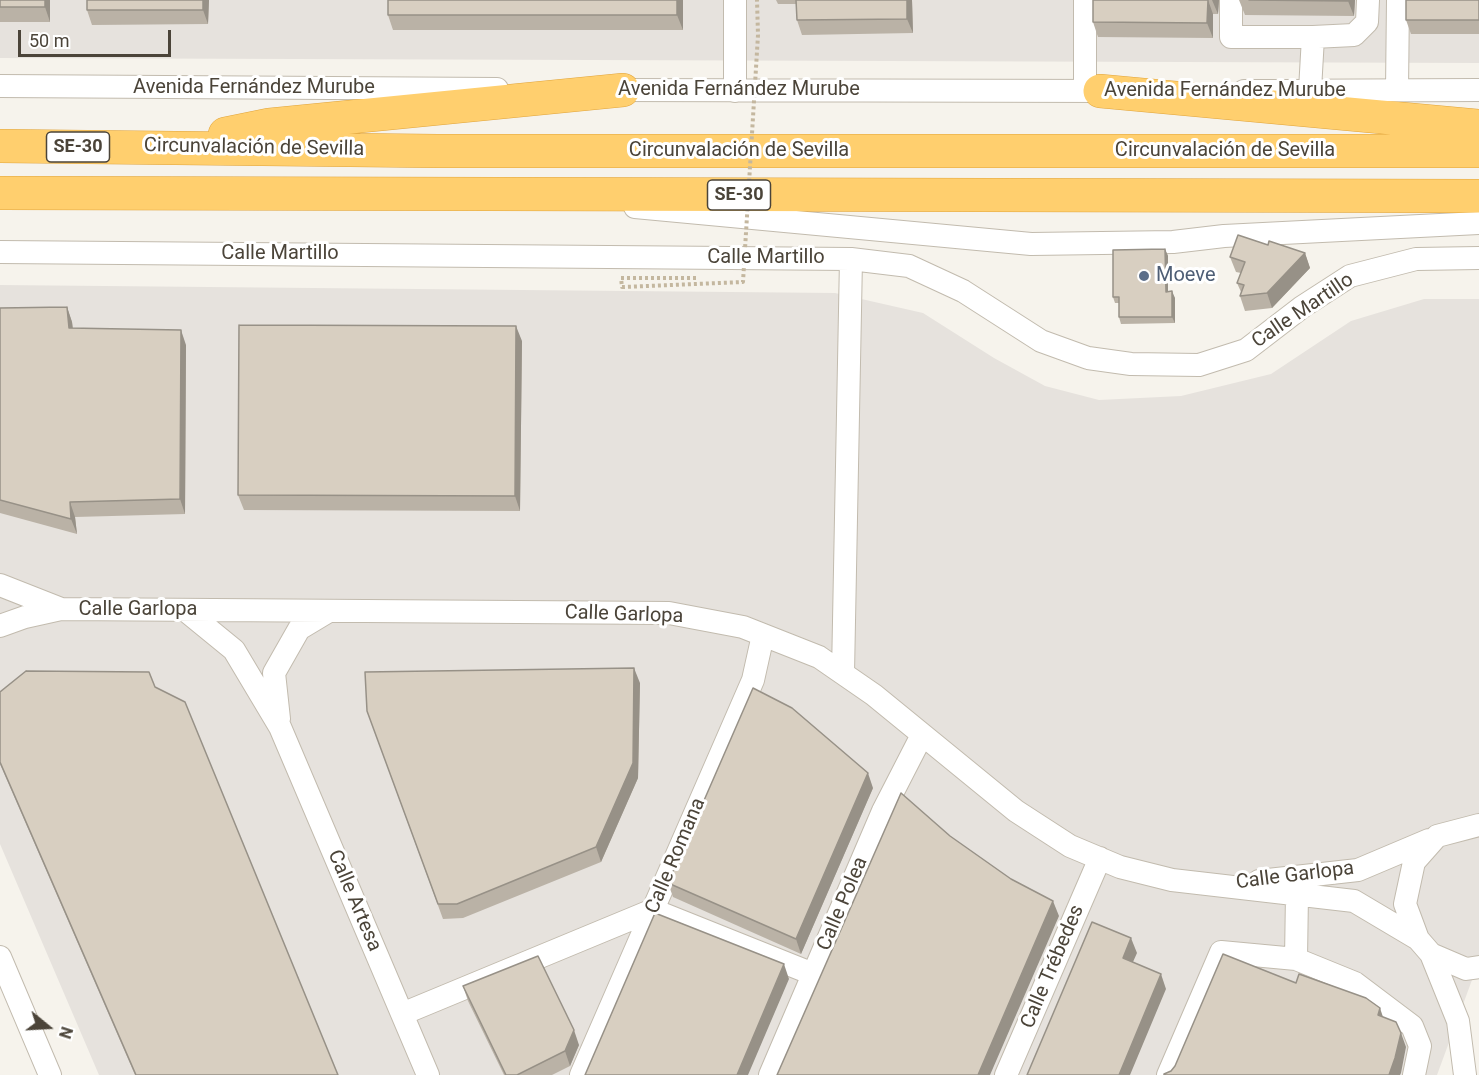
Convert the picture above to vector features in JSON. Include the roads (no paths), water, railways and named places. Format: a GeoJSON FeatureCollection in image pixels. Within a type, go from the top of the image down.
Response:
{"type":"FeatureCollection","features":[{"type":"Feature","properties":{"kind":"highway"},"geometry":{"type":"LineString","coordinates":[[155,147],[269,125],[623,90]]}},
{"type":"Feature","properties":{"kind":"highway"},"geometry":{"type":"LineString","coordinates":[[1092,91],[1479,126]]}},
{"type":"Feature","properties":{"kind":"highway","name":"Circunvalación de Sevilla"},"geometry":{"type":"LineString","coordinates":[[0,146],[438,151],[1479,151]]}},
{"type":"Feature","properties":{"kind":"highway","name":"SE-30"},"geometry":{"type":"LineString","coordinates":[[0,193],[1479,196]]}},
{"type":"Feature","properties":{"kind":"street"},"geometry":{"type":"LineString","coordinates":[[735,0],[735,91]]}},
{"type":"Feature","properties":{"kind":"street"},"geometry":{"type":"LineString","coordinates":[[1085,0],[1092,91]]}},
{"type":"Feature","properties":{"kind":"street"},"geometry":{"type":"LineString","coordinates":[[1231,0],[1231,37],[1354,35],[1367,22],[1368,0]]}},
{"type":"Feature","properties":{"kind":"street"},"geometry":{"type":"LineString","coordinates":[[1397,90],[1398,0]]}},
{"type":"Feature","properties":{"kind":"street"},"geometry":{"type":"LineString","coordinates":[[1310,90],[1312,37]]}},
{"type":"Feature","properties":{"kind":"street","name":"Avenida Fernández Murube"},"geometry":{"type":"LineString","coordinates":[[0,86],[735,91],[1479,90]]}},
{"type":"Feature","properties":{"kind":"street"},"geometry":{"type":"LineString","coordinates":[[532,195],[676,212],[1030,244],[1173,242],[1224,236],[1479,223]]}},
{"type":"Feature","properties":{"kind":"street","name":"Calle Martillo"},"geometry":{"type":"LineString","coordinates":[[0,252],[851,259],[909,266],[963,291],[1041,340],[1088,358],[1131,364],[1199,365],[1246,350],[1302,307],[1350,276],[1416,259],[1479,258]]}},
{"type":"Feature","properties":{"kind":"street"},"geometry":{"type":"LineString","coordinates":[[843,674],[851,259]]}},
{"type":"Feature","properties":{"kind":"street","name":"Calle Garlopa"},"geometry":{"type":"LineString","coordinates":[[0,585],[61,609]]}},
{"type":"Feature","properties":{"kind":"street","name":"Calle Garlopa"},"geometry":{"type":"LineString","coordinates":[[0,626],[25,617],[61,609],[669,613],[743,627],[819,657],[874,696],[1016,812],[1070,846],[1120,867],[1172,880],[1354,901],[1466,969],[1479,967]]}},
{"type":"Feature","properties":{"kind":"street","name":"Calle Artesa"},"geometry":{"type":"LineString","coordinates":[[186,610],[234,650],[279,726],[428,1075]]}},
{"type":"Feature","properties":{"kind":"street","name":"Calle Artesa"},"geometry":{"type":"LineString","coordinates":[[279,726],[274,673],[299,629],[330,610]]}},
{"type":"Feature","properties":{"kind":"street","name":"Calle Romana"},"geometry":{"type":"LineString","coordinates":[[582,1075],[753,680],[763,635]]}},
{"type":"Feature","properties":{"kind":"street","name":"Calle Polea"},"geometry":{"type":"LineString","coordinates":[[770,1075],[883,811],[922,735]]}},
{"type":"Feature","properties":{"kind":"street","name":"Calle Garlopa"},"geometry":{"type":"LineString","coordinates":[[1219,885],[1358,870],[1437,836],[1479,825]]}},
{"type":"Feature","properties":{"kind":"street"},"geometry":{"type":"LineString","coordinates":[[1437,836],[1413,861],[1405,904],[1458,1021],[1465,1075]]}},
{"type":"Feature","properties":{"kind":"street","name":"Calle Trébedes"},"geometry":{"type":"LineString","coordinates":[[1006,1075],[1100,858]]}},
{"type":"Feature","properties":{"kind":"street"},"geometry":{"type":"LineString","coordinates":[[1296,959],[1297,894]]}},
{"type":"Feature","properties":{"kind":"street"},"geometry":{"type":"LineString","coordinates":[[402,1014],[653,910],[813,974]]}},
{"type":"Feature","properties":{"kind":"street"},"geometry":{"type":"LineString","coordinates":[[1168,1075],[1221,952],[1296,959],[1355,983],[1412,1026],[1420,1046],[1414,1075]]}},
{"type":"Feature","properties":{"kind":"street"},"geometry":{"type":"LineString","coordinates":[[0,957],[50,1075]]}},
{"type":"Feature","properties":{"kind":"street"},"geometry":{"type":"LineString","coordinates":[[1476,1075],[1479,1063]]}},
{"type":"Feature","properties":{"kind":"place","name":"Moeve"},"geometry":{"type":"Point","coordinates":[1144,276]}}]}
